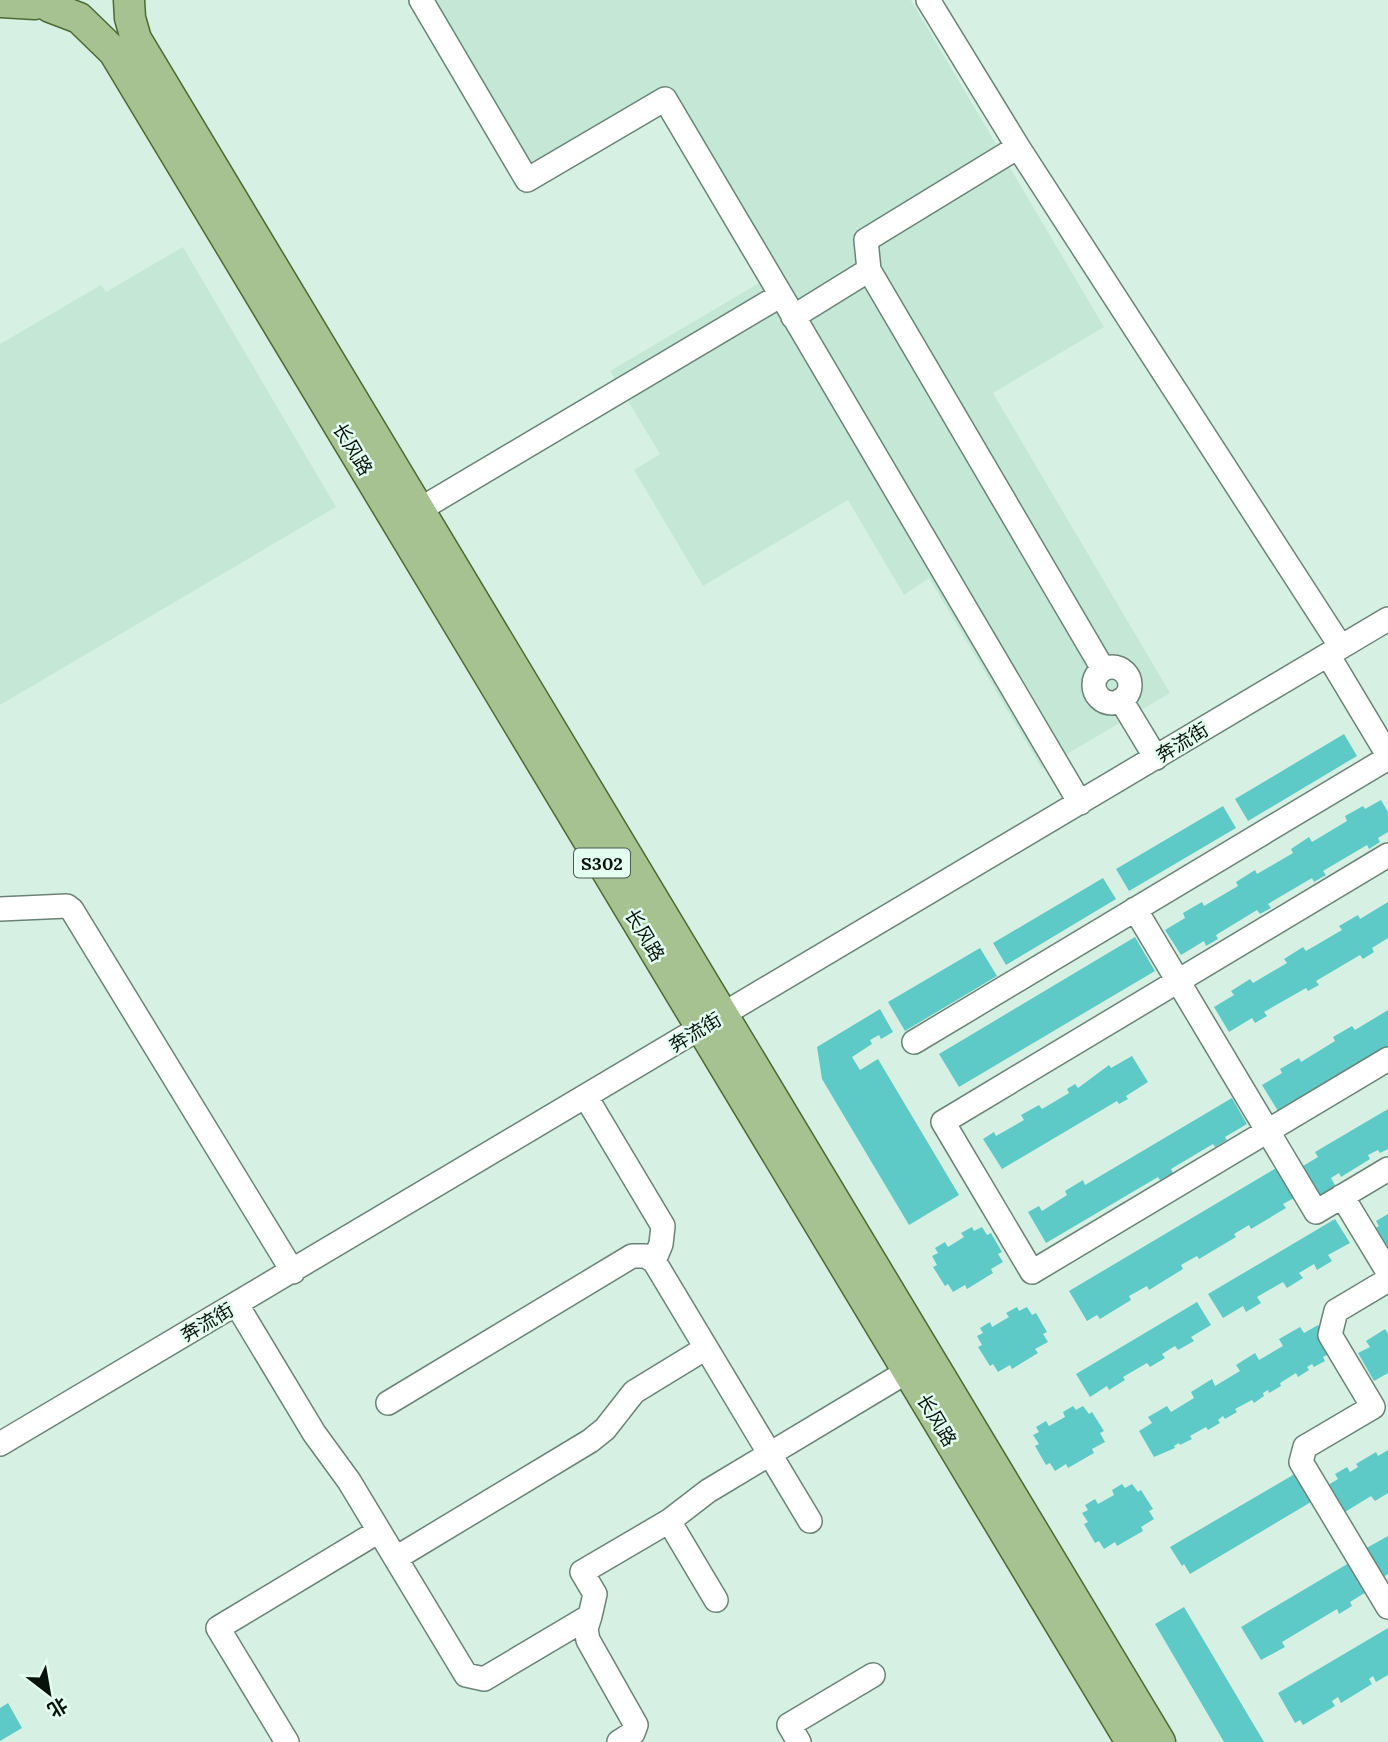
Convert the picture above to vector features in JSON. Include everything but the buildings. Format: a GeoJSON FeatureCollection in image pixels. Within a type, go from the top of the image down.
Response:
{"type":"FeatureCollection","features":[{"type":"Feature","properties":{"kind":"main road"},"geometry":{"type":"LineString","coordinates":[[0,2],[65,6],[86,0]]}},
{"type":"Feature","properties":{"kind":"main road","name":"长风路"},"geometry":{"type":"LineString","coordinates":[[129,0],[130,18],[136,39],[419,510],[908,1371],[1131,1742]]}},
{"type":"Feature","properties":{"kind":"main road","name":"长风路"},"geometry":{"type":"LineString","coordinates":[[36,4],[79,18],[114,52],[1160,1742]]}},
{"type":"Feature","properties":{"kind":"street"},"geometry":{"type":"LineString","coordinates":[[421,0],[527,180],[665,99],[1080,803]]}},
{"type":"Feature","properties":{"kind":"street"},"geometry":{"type":"LineString","coordinates":[[914,1042],[1388,756],[1335,651],[928,0]]}},
{"type":"Feature","properties":{"kind":"street"},"geometry":{"type":"LineString","coordinates":[[1018,147],[866,240],[869,271],[1103,669],[1112,666],[1119,668],[1129,678],[1129,692],[1121,700],[1156,758]]}},
{"type":"Feature","properties":{"kind":"street"},"geometry":{"type":"LineString","coordinates":[[793,317],[869,271]]}},
{"type":"Feature","properties":{"kind":"street"},"geometry":{"type":"LineString","coordinates":[[419,510],[780,295]]}},
{"type":"Feature","properties":{"kind":"street","name":"奔流街"},"geometry":{"type":"LineString","coordinates":[[0,1444],[1388,619]]}},
{"type":"Feature","properties":{"kind":"street"},"geometry":{"type":"LineString","coordinates":[[1388,855],[943,1122],[1032,1272],[1388,1059]]}},
{"type":"Feature","properties":{"kind":"street"},"geometry":{"type":"LineString","coordinates":[[0,909],[67,906],[72,910],[293,1272]]}},
{"type":"Feature","properties":{"kind":"street"},"geometry":{"type":"LineString","coordinates":[[1135,909],[1316,1212],[1388,1169]]}},
{"type":"Feature","properties":{"kind":"street"},"geometry":{"type":"LineString","coordinates":[[586,1097],[663,1226],[661,1244],[654,1261]]}},
{"type":"Feature","properties":{"kind":"street"},"geometry":{"type":"LineString","coordinates":[[1342,1196],[1388,1272]]}},
{"type":"Feature","properties":{"kind":"street"},"geometry":{"type":"LineString","coordinates":[[388,1403],[632,1256],[645,1256],[654,1261],[810,1521]]}},
{"type":"Feature","properties":{"kind":"street"},"geometry":{"type":"LineString","coordinates":[[1388,1280],[1336,1311],[1330,1335],[1373,1407],[1305,1447],[1301,1462],[1388,1607]]}},
{"type":"Feature","properties":{"kind":"street"},"geometry":{"type":"LineString","coordinates":[[237,1305],[466,1675],[484,1679],[590,1616]]}},
{"type":"Feature","properties":{"kind":"street"},"geometry":{"type":"LineString","coordinates":[[396,1558],[590,1441],[605,1429],[634,1392],[706,1348]]}},
{"type":"Feature","properties":{"kind":"street"},"geometry":{"type":"LineString","coordinates":[[619,1742],[634,1733],[636,1725],[588,1640],[586,1629],[595,1594],[582,1572],[669,1521],[708,1491],[908,1371]]}},
{"type":"Feature","properties":{"kind":"street"},"geometry":{"type":"LineString","coordinates":[[669,1521],[716,1600]]}},
{"type":"Feature","properties":{"kind":"street"},"geometry":{"type":"LineString","coordinates":[[287,1742],[218,1628],[379,1531]]}},
{"type":"Feature","properties":{"kind":"street"},"geometry":{"type":"LineString","coordinates":[[799,1742],[789,1725],[873,1675]]}},
{"type":"Feature","properties":{"kind":"shaded area"},"geometry":{"type":"Polygon","coordinates":[[[409,0],[911,0],[1104,327],[993,393],[1170,693],[1042,769],[929,578],[904,595],[848,500],[703,586],[634,470],[660,454],[610,371],[759,283],[660,115],[524,195],[409,0]]]}},
{"type":"Feature","properties":{"kind":"shaded area"},"geometry":{"type":"Polygon","coordinates":[[[183,247],[336,507],[0,705],[0,344],[101,285],[106,292],[183,247]]]}}]}
